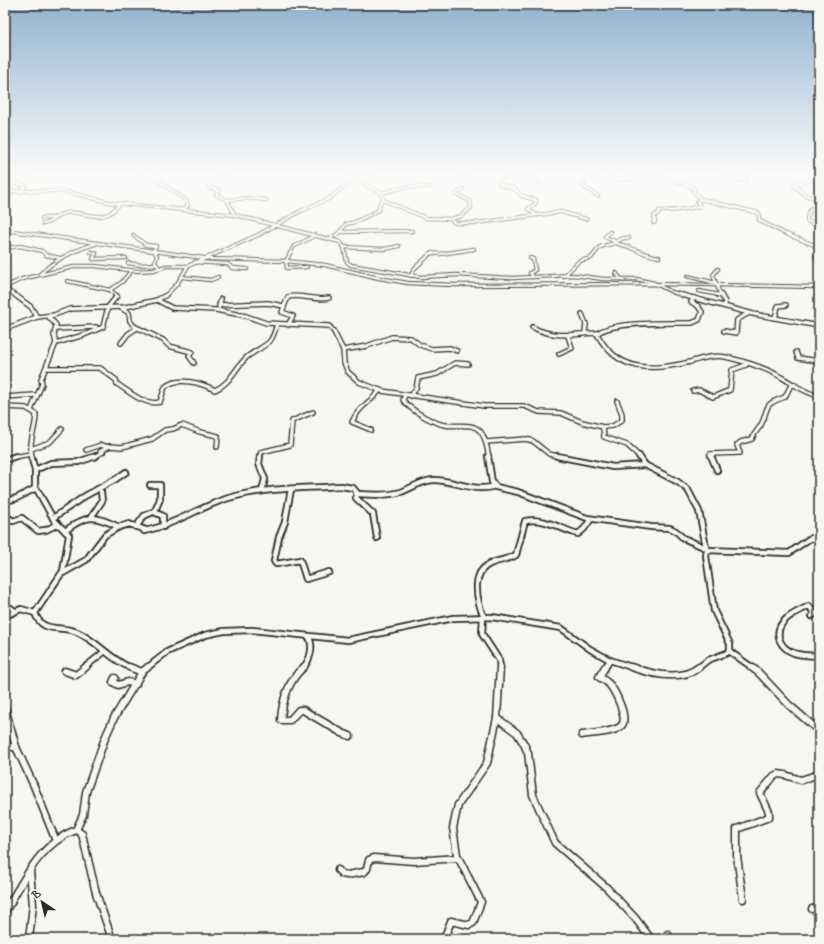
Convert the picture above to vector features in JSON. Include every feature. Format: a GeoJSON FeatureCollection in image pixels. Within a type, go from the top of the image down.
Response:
{"type":"FeatureCollection","features":[{"type":"Feature","properties":{"kind":"street"},"geometry":{"type":"LineString","coordinates":[[43,224],[51,223],[59,216]]}},
{"type":"Feature","properties":{"kind":"street"},"geometry":{"type":"LineString","coordinates":[[239,216],[342,243],[347,262],[351,264],[412,276],[533,277],[577,275],[596,278],[636,279],[656,284],[672,292],[749,313],[819,326]]}},
{"type":"Feature","properties":{"kind":"street"},"geometry":{"type":"LineString","coordinates":[[5,329],[37,317],[48,316],[70,309],[108,307],[121,308],[138,306],[157,300],[164,297],[182,277],[188,266],[194,262],[238,244],[292,216]]}},
{"type":"Feature","properties":{"kind":"street"},"geometry":{"type":"LineString","coordinates":[[329,239],[340,232],[346,224],[355,222],[366,216]]}},
{"type":"Feature","properties":{"kind":"street"},"geometry":{"type":"LineString","coordinates":[[421,216],[425,218],[451,219],[461,216]]}},
{"type":"Feature","properties":{"kind":"street"},"geometry":{"type":"LineString","coordinates":[[451,219],[455,223],[477,223],[528,216]]}},
{"type":"Feature","properties":{"kind":"street"},"geometry":{"type":"LineString","coordinates":[[578,216],[586,219]]}},
{"type":"Feature","properties":{"kind":"street"},"geometry":{"type":"LineString","coordinates":[[653,223],[655,222],[654,216]]}},
{"type":"Feature","properties":{"kind":"street"},"geometry":{"type":"LineString","coordinates":[[758,216],[761,222],[819,248]]}},
{"type":"Feature","properties":{"kind":"street"},"geometry":{"type":"LineString","coordinates":[[806,216],[806,221],[819,226]]}},
{"type":"Feature","properties":{"kind":"street"},"geometry":{"type":"LineString","coordinates":[[42,218],[56,218]]}},
{"type":"Feature","properties":{"kind":"street"},"geometry":{"type":"LineString","coordinates":[[5,230],[202,258],[232,261],[286,261],[325,265],[379,278],[431,284],[717,284],[819,287]]}},
{"type":"Feature","properties":{"kind":"street"},"geometry":{"type":"LineString","coordinates":[[340,232],[412,231]]}},
{"type":"Feature","properties":{"kind":"street"},"geometry":{"type":"LineString","coordinates":[[610,232],[605,237],[615,243],[628,246],[651,256],[659,257]]}},
{"type":"Feature","properties":{"kind":"street"},"geometry":{"type":"LineString","coordinates":[[133,235],[146,245],[156,246],[154,250],[157,256],[155,260],[159,268]]}},
{"type":"Feature","properties":{"kind":"street"},"geometry":{"type":"LineString","coordinates":[[307,267],[287,268],[286,261],[294,246],[298,245],[301,241],[313,238],[315,235]]}},
{"type":"Feature","properties":{"kind":"street"},"geometry":{"type":"LineString","coordinates":[[564,276],[580,261],[591,258],[600,247],[615,243],[624,238],[629,238]]}},
{"type":"Feature","properties":{"kind":"street"},"geometry":{"type":"LineString","coordinates":[[40,275],[60,258],[74,250],[97,244]]}},
{"type":"Feature","properties":{"kind":"street"},"geometry":{"type":"LineString","coordinates":[[6,248],[20,246],[42,251],[46,256],[60,258]]}},
{"type":"Feature","properties":{"kind":"street"},"geometry":{"type":"LineString","coordinates":[[344,247],[385,249],[399,246]]}},
{"type":"Feature","properties":{"kind":"street"},"geometry":{"type":"LineString","coordinates":[[412,276],[413,269],[431,253],[440,254],[474,249]]}},
{"type":"Feature","properties":{"kind":"street"},"geometry":{"type":"LineString","coordinates":[[91,252],[96,253],[92,258],[126,258]]}},
{"type":"Feature","properties":{"kind":"street"},"geometry":{"type":"LineString","coordinates":[[819,254],[815,257],[819,261]]}},
{"type":"Feature","properties":{"kind":"street"},"geometry":{"type":"LineString","coordinates":[[530,258],[533,258],[535,266],[535,270],[530,273],[533,277]]}},
{"type":"Feature","properties":{"kind":"street"},"geometry":{"type":"LineString","coordinates":[[95,266],[102,259]]}},
{"type":"Feature","properties":{"kind":"street"},"geometry":{"type":"LineString","coordinates":[[194,262],[228,264],[232,268],[247,268]]}},
{"type":"Feature","properties":{"kind":"street"},"geometry":{"type":"LineString","coordinates":[[128,263],[141,265],[156,264]]}},
{"type":"Feature","properties":{"kind":"street"},"geometry":{"type":"LineString","coordinates":[[37,317],[32,308],[25,301],[5,288],[17,281],[78,266],[95,266],[131,271],[150,270],[169,266],[188,266]]}},
{"type":"Feature","properties":{"kind":"street"},"geometry":{"type":"LineString","coordinates":[[718,269],[713,275],[720,295],[725,302],[725,306]]}},
{"type":"Feature","properties":{"kind":"street"},"geometry":{"type":"LineString","coordinates":[[110,290],[122,282],[131,271]]}},
{"type":"Feature","properties":{"kind":"street"},"geometry":{"type":"LineString","coordinates":[[616,273],[621,279]]}},
{"type":"Feature","properties":{"kind":"street"},"geometry":{"type":"LineString","coordinates":[[687,276],[717,284]]}},
{"type":"Feature","properties":{"kind":"street"},"geometry":{"type":"LineString","coordinates":[[182,277],[211,280],[218,277]]}},
{"type":"Feature","properties":{"kind":"street"},"geometry":{"type":"LineString","coordinates":[[67,281],[110,290],[117,296],[108,307],[103,327]]}},
{"type":"Feature","properties":{"kind":"street"},"geometry":{"type":"LineString","coordinates":[[698,291],[720,295]]}},
{"type":"Feature","properties":{"kind":"street"},"geometry":{"type":"LineString","coordinates":[[288,325],[293,316],[282,312],[287,298],[291,296],[313,299],[329,298]]}},
{"type":"Feature","properties":{"kind":"street"},"geometry":{"type":"LineString","coordinates":[[532,327],[544,333],[568,336],[579,335],[585,332],[597,333],[601,330],[634,324],[692,323],[698,320],[702,312],[698,306],[691,302],[694,298]]}},
{"type":"Feature","properties":{"kind":"street"},"geometry":{"type":"LineString","coordinates":[[216,310],[221,299]]}},
{"type":"Feature","properties":{"kind":"street"},"geometry":{"type":"LineString","coordinates":[[157,300],[174,309],[201,308],[216,310],[246,316],[263,323],[329,326],[344,350],[344,363],[348,372],[359,382],[380,390],[405,396],[477,405],[524,406],[539,412],[561,413],[582,422],[603,427],[613,426],[622,420],[622,414],[617,401]]}},
{"type":"Feature","properties":{"kind":"street"},"geometry":{"type":"LineString","coordinates":[[219,305],[268,303],[284,306]]}},
{"type":"Feature","properties":{"kind":"street"},"geometry":{"type":"LineString","coordinates":[[775,318],[778,306],[786,305]]}},
{"type":"Feature","properties":{"kind":"street"},"geometry":{"type":"LineString","coordinates":[[121,308],[129,313],[130,321],[137,328],[164,340],[168,346],[192,352],[189,356],[194,363]]}},
{"type":"Feature","properties":{"kind":"street"},"geometry":{"type":"LineString","coordinates":[[724,331],[736,333],[735,323],[737,320],[749,313]]}},
{"type":"Feature","properties":{"kind":"street"},"geometry":{"type":"LineString","coordinates":[[582,314],[586,324],[585,332]]}},
{"type":"Feature","properties":{"kind":"street"},"geometry":{"type":"LineString","coordinates":[[31,410],[35,400],[35,395],[42,384],[41,379],[56,343],[54,339],[56,329],[55,323],[48,316]]}},
{"type":"Feature","properties":{"kind":"street"},"geometry":{"type":"LineString","coordinates":[[46,368],[100,368],[116,380],[117,385],[141,400],[153,404],[160,402],[164,388],[173,382],[199,384],[209,386],[215,390],[219,388],[232,376],[236,368],[247,357],[262,348],[271,338],[276,324]]}},
{"type":"Feature","properties":{"kind":"street"},"geometry":{"type":"LineString","coordinates":[[56,329],[103,327]]}},
{"type":"Feature","properties":{"kind":"street"},"geometry":{"type":"LineString","coordinates":[[56,343],[84,335],[103,327]]}},
{"type":"Feature","properties":{"kind":"street"},"geometry":{"type":"LineString","coordinates":[[121,343],[128,334],[137,328]]}},
{"type":"Feature","properties":{"kind":"street"},"geometry":{"type":"LineString","coordinates":[[597,333],[604,348],[618,358],[645,367],[656,368],[714,356],[728,357],[769,372],[794,384],[796,387],[809,394],[819,396]]}},
{"type":"Feature","properties":{"kind":"street"},"geometry":{"type":"LineString","coordinates":[[559,354],[572,348],[568,336]]}},
{"type":"Feature","properties":{"kind":"street"},"geometry":{"type":"LineString","coordinates":[[344,350],[367,346],[383,338],[392,337],[411,338],[420,345],[432,349],[450,348],[456,351]]}},
{"type":"Feature","properties":{"kind":"street"},"geometry":{"type":"LineString","coordinates":[[796,352],[798,358],[819,361]]}},
{"type":"Feature","properties":{"kind":"street"},"geometry":{"type":"LineString","coordinates":[[411,396],[416,388],[418,378],[437,374],[455,363],[468,364]]}},
{"type":"Feature","properties":{"kind":"street"},"geometry":{"type":"LineString","coordinates":[[693,391],[699,390],[713,397],[718,396],[730,390],[730,375],[732,370],[736,367],[748,365]]}},
{"type":"Feature","properties":{"kind":"street"},"geometry":{"type":"LineString","coordinates":[[717,470],[710,454],[740,453],[737,445],[741,442],[752,439],[753,433],[759,427],[764,413],[770,403],[786,397],[790,387],[794,384]]}},
{"type":"Feature","properties":{"kind":"street"},"geometry":{"type":"LineString","coordinates":[[371,430],[352,422],[360,408],[373,399],[380,390]]}},
{"type":"Feature","properties":{"kind":"street"},"geometry":{"type":"LineString","coordinates":[[5,397],[35,395]]}},
{"type":"Feature","properties":{"kind":"street"},"geometry":{"type":"LineString","coordinates":[[405,396],[403,400],[406,406],[430,420],[440,424],[472,426],[480,431],[486,442],[492,482],[495,486]]}},
{"type":"Feature","properties":{"kind":"street"},"geometry":{"type":"LineString","coordinates":[[5,407],[21,407],[31,410],[37,416],[31,436],[31,451],[35,470],[36,488],[58,524],[66,531],[68,535],[63,573],[35,613]]}},
{"type":"Feature","properties":{"kind":"street"},"geometry":{"type":"LineString","coordinates":[[262,491],[264,479],[259,464],[261,452],[290,445],[292,421],[313,412]]}},
{"type":"Feature","properties":{"kind":"street"},"geometry":{"type":"LineString","coordinates":[[86,450],[101,445],[108,447],[122,447],[139,443],[166,430],[183,425],[200,432],[218,436],[219,440],[217,447]]}},
{"type":"Feature","properties":{"kind":"street"},"geometry":{"type":"LineString","coordinates":[[603,427],[603,436],[633,449],[645,465]]}},
{"type":"Feature","properties":{"kind":"street"},"geometry":{"type":"LineString","coordinates":[[5,460],[31,451],[50,442],[62,429]]}},
{"type":"Feature","properties":{"kind":"street"},"geometry":{"type":"LineString","coordinates":[[5,912],[8,902],[30,871],[56,841],[68,833],[76,830],[83,815],[86,792],[105,738],[114,718],[142,672],[167,652],[205,635],[224,631],[267,630],[309,637],[348,640],[446,619],[483,617],[561,628],[586,646],[610,660],[652,674],[675,676],[696,670],[708,660],[729,651],[730,644],[714,611],[706,548],[699,510],[688,490],[678,482],[645,465],[613,467],[577,461],[549,454],[533,442],[526,439],[486,442]]}},
{"type":"Feature","properties":{"kind":"street"},"geometry":{"type":"LineString","coordinates":[[35,470],[50,463],[65,464],[80,462],[98,455],[108,447]]}},
{"type":"Feature","properties":{"kind":"street"},"geometry":{"type":"LineString","coordinates":[[54,518],[85,496],[118,479],[126,472]]}},
{"type":"Feature","properties":{"kind":"street"},"geometry":{"type":"LineString","coordinates":[[356,494],[396,493],[418,483],[434,480],[457,483],[473,488],[488,489],[495,486],[518,492],[591,519],[650,527],[670,528],[676,531],[683,538],[706,548],[789,553],[797,549],[806,539],[819,536]]}},
{"type":"Feature","properties":{"kind":"street"},"geometry":{"type":"LineString","coordinates":[[136,527],[144,516],[154,512],[160,499],[161,486],[150,485]]}},
{"type":"Feature","properties":{"kind":"street"},"geometry":{"type":"LineString","coordinates":[[63,573],[74,569],[95,549],[104,534],[118,527],[127,524],[146,530],[144,531],[163,527],[220,501],[262,491],[324,486],[349,486],[353,488],[356,498],[362,502],[365,509],[373,514],[377,538]]}},
{"type":"Feature","properties":{"kind":"street"},"geometry":{"type":"LineString","coordinates":[[5,501],[17,498],[36,488]]}},
{"type":"Feature","properties":{"kind":"street"},"geometry":{"type":"LineString","coordinates":[[291,489],[274,561],[276,564],[300,560],[306,579],[329,572]]}},
{"type":"Feature","properties":{"kind":"street"},"geometry":{"type":"LineString","coordinates":[[66,531],[78,521],[92,516],[102,501],[101,492]]}},
{"type":"Feature","properties":{"kind":"street"},"geometry":{"type":"LineString","coordinates":[[154,512],[163,516],[163,527]]}},
{"type":"Feature","properties":{"kind":"street"},"geometry":{"type":"LineString","coordinates":[[5,515],[13,521],[22,518],[31,528],[40,531],[46,532],[58,524]]}},
{"type":"Feature","properties":{"kind":"street"},"geometry":{"type":"LineString","coordinates":[[92,516],[103,519],[118,527]]}},
{"type":"Feature","properties":{"kind":"street"},"geometry":{"type":"LineString","coordinates":[[444,939],[451,921],[469,924],[473,923],[481,902],[458,858],[453,828],[456,809],[487,763],[497,718],[500,672],[499,660],[482,634],[483,617],[478,602],[479,575],[486,566],[515,556],[525,521],[544,521],[578,534],[584,529],[591,519]]}},
{"type":"Feature","properties":{"kind":"street"},"geometry":{"type":"LineString","coordinates":[[5,604],[15,611]]}},
{"type":"Feature","properties":{"kind":"street"},"geometry":{"type":"LineString","coordinates":[[812,616],[815,614],[809,606],[788,616],[781,624],[778,637],[784,649],[791,653],[819,656]]}},
{"type":"Feature","properties":{"kind":"street"},"geometry":{"type":"LineString","coordinates":[[5,616],[15,611],[24,609],[35,613]]}},
{"type":"Feature","properties":{"kind":"street"},"geometry":{"type":"LineString","coordinates":[[35,613],[38,622],[43,627],[71,630],[87,638],[121,664],[142,672]]}},
{"type":"Feature","properties":{"kind":"street"},"geometry":{"type":"LineString","coordinates":[[309,637],[312,645],[310,654],[305,666],[294,677],[282,710],[281,720],[289,721],[297,712],[302,710],[350,736]]}},
{"type":"Feature","properties":{"kind":"street"},"geometry":{"type":"LineString","coordinates":[[729,651],[758,672],[789,705],[819,731]]}},
{"type":"Feature","properties":{"kind":"street"},"geometry":{"type":"LineString","coordinates":[[65,671],[76,675],[104,652]]}},
{"type":"Feature","properties":{"kind":"street"},"geometry":{"type":"LineString","coordinates":[[582,735],[617,728],[622,725],[624,721],[622,708],[613,690],[610,685],[599,677],[610,660]]}},
{"type":"Feature","properties":{"kind":"street"},"geometry":{"type":"LineString","coordinates":[[114,678],[113,682],[118,685],[128,682],[136,684]]}},
{"type":"Feature","properties":{"kind":"street"},"geometry":{"type":"LineString","coordinates":[[5,708],[16,747],[34,786],[56,841]]}},
{"type":"Feature","properties":{"kind":"street"},"geometry":{"type":"LineString","coordinates":[[497,718],[517,733],[524,744],[528,753],[533,796],[555,843],[607,888],[636,918],[651,939]]}},
{"type":"Feature","properties":{"kind":"street"},"geometry":{"type":"LineString","coordinates":[[5,747],[16,747]]}},
{"type":"Feature","properties":{"kind":"street"},"geometry":{"type":"LineString","coordinates":[[743,899],[737,856],[737,829],[769,817],[770,812],[760,793],[774,776],[784,775],[801,780],[819,774]]}},
{"type":"Feature","properties":{"kind":"street"},"geometry":{"type":"LineString","coordinates":[[76,830],[82,834],[96,893],[112,939]]}},
{"type":"Feature","properties":{"kind":"street"},"geometry":{"type":"LineString","coordinates":[[338,870],[342,874],[347,875],[364,872],[367,869],[369,860],[374,858],[414,861],[458,858]]}},
{"type":"Feature","properties":{"kind":"street"},"geometry":{"type":"LineString","coordinates":[[29,939],[34,904],[33,885],[30,871]]}},
{"type":"Feature","properties":{"kind":"street"},"geometry":{"type":"LineString","coordinates":[[662,939],[668,934]]}}]}
